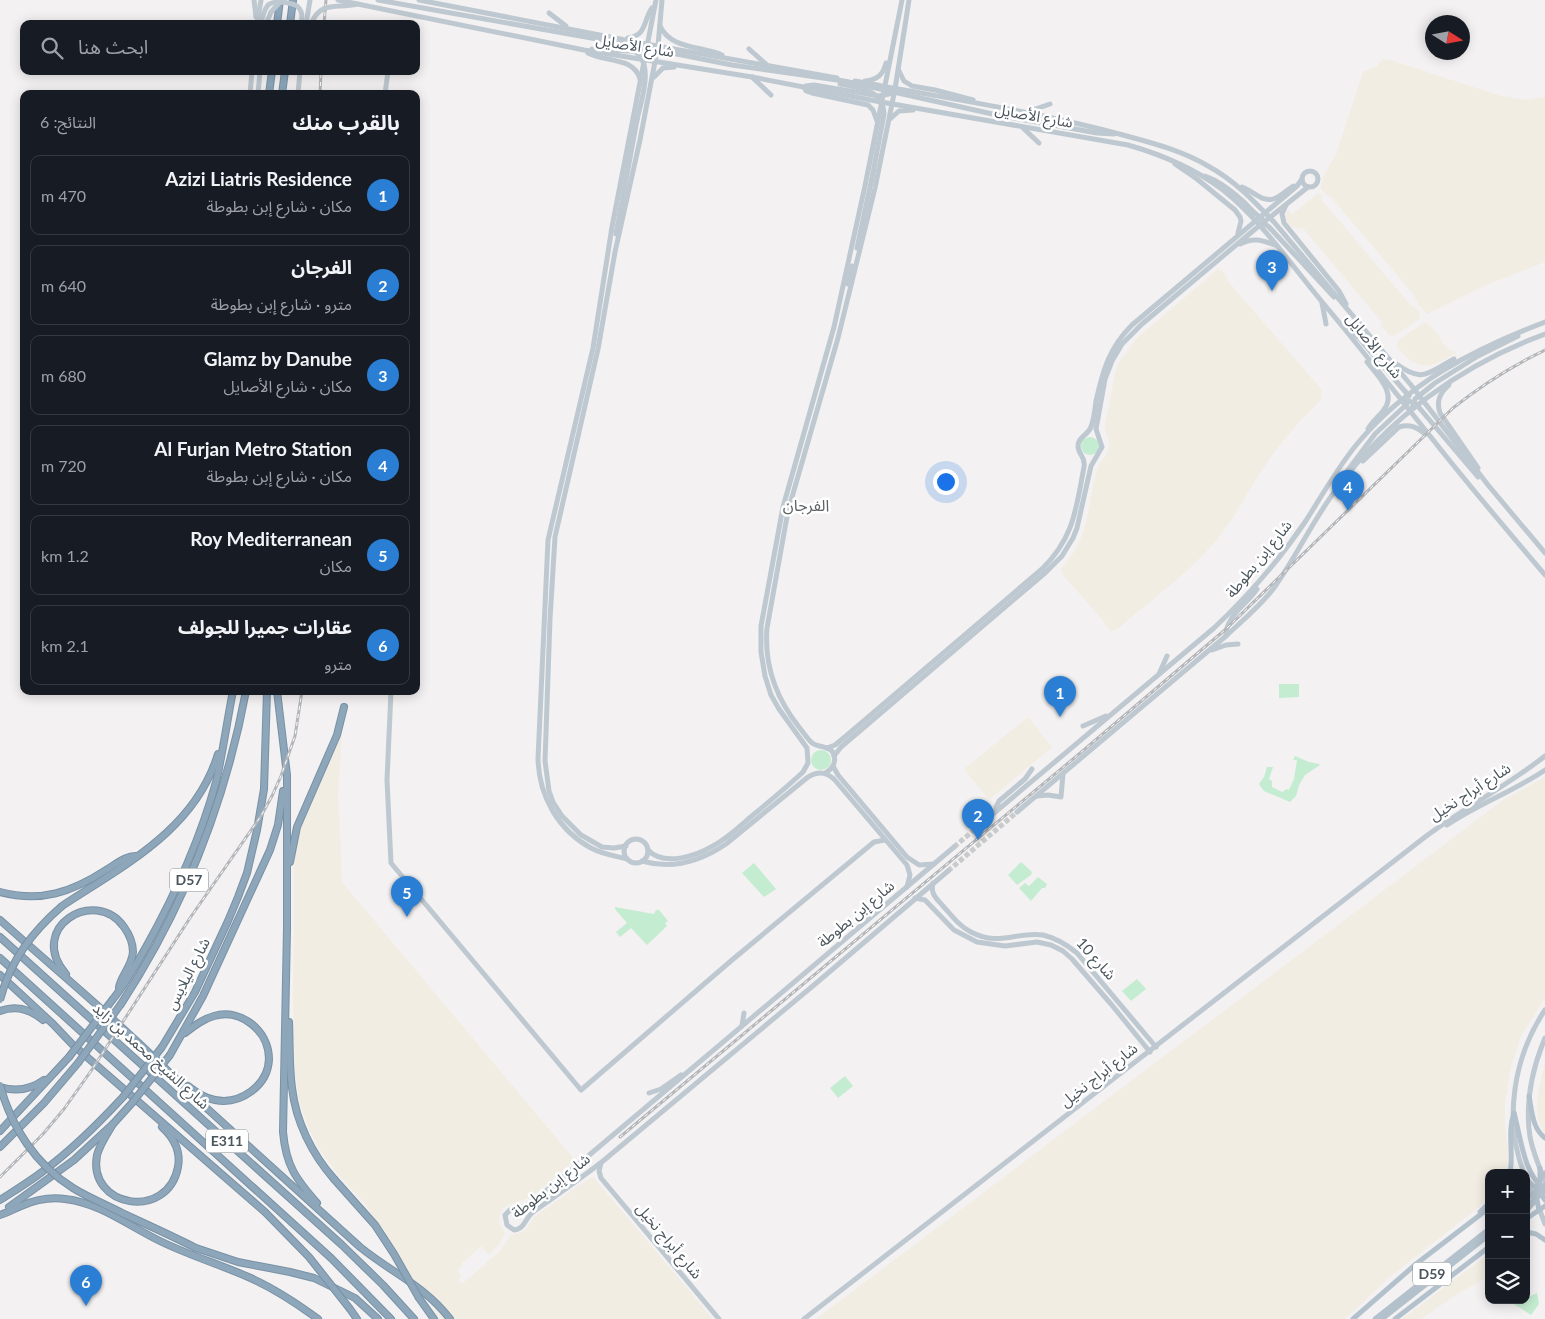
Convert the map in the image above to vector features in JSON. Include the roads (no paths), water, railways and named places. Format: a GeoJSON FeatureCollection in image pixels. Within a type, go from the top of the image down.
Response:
{"type":"FeatureCollection","features":[{"type":"Feature","properties":{"kind":"highway"},"geometry":{"type":"LineString","coordinates":[[278,20],[281,0]]}},
{"type":"Feature","properties":{"kind":"highway"},"geometry":{"type":"LineString","coordinates":[[290,20],[293,0]]}},
{"type":"Feature","properties":{"kind":"highway"},"geometry":{"type":"LineString","coordinates":[[270,90],[271,75]]}},
{"type":"Feature","properties":{"kind":"highway"},"geometry":{"type":"LineString","coordinates":[[283,90],[284,75]]}},
{"type":"Feature","properties":{"kind":"highway"},"geometry":{"type":"LineString","coordinates":[[0,1131],[69,1057],[119,992],[162,920],[188,861],[216,782],[232,695]]}},
{"type":"Feature","properties":{"kind":"highway","name":"D57"},"geometry":{"type":"LineString","coordinates":[[0,1146],[44,1103],[78,1063],[121,1004],[159,942],[197,861],[224,784],[245,695]]}},
{"type":"Feature","properties":{"kind":"highway","name":"شارع اليلايس"},"geometry":{"type":"LineString","coordinates":[[0,1200],[43,1171],[68,1151],[90,1132],[123,1097],[162,1047],[194,992],[232,913],[247,872],[264,790],[267,695]]}},
{"type":"Feature","properties":{"kind":"highway"},"geometry":{"type":"LineString","coordinates":[[277,695],[287,775],[283,1132],[286,1154],[293,1173],[336,1225]]}},
{"type":"Feature","properties":{"kind":"highway"},"geometry":{"type":"LineString","coordinates":[[287,873],[297,827],[337,735],[344,707]]}},
{"type":"Feature","properties":{"kind":"highway"},"geometry":{"type":"LineString","coordinates":[[0,1000],[9,974],[20,952],[38,928],[62,906],[138,856],[179,821],[193,804],[211,772],[227,725]]}},
{"type":"Feature","properties":{"kind":"highway"},"geometry":{"type":"LineString","coordinates":[[0,1214],[63,1170],[113,1124],[170,1055],[182,1036],[211,980],[275,838],[283,800],[284,752]]}},
{"type":"Feature","properties":{"kind":"highway"},"geometry":{"type":"LineString","coordinates":[[0,892],[26,896],[49,895],[62,892],[85,883],[128,857],[138,856]]}},
{"type":"Feature","properties":{"kind":"highway"},"geometry":{"type":"LineString","coordinates":[[86,995],[60,966],[56,959],[54,943],[55,935],[64,921],[76,914],[90,911],[105,913],[118,920],[123,924],[131,940],[132,958],[120,983],[119,992]]}},
{"type":"Feature","properties":{"kind":"highway"},"geometry":{"type":"LineString","coordinates":[[0,920],[86,995],[168,1070],[191,1094],[336,1225],[374,1258],[415,1284],[432,1298],[450,1319]]}},
{"type":"Feature","properties":{"kind":"highway","name":"شارع الشيخ محمد بن زايد"},"geometry":{"type":"LineString","coordinates":[[0,937],[342,1245],[414,1319]]}},
{"type":"Feature","properties":{"kind":"highway","name":"شارع الشيخ محمد بن زايد"},"geometry":{"type":"LineString","coordinates":[[0,958],[331,1258],[391,1319]]}},
{"type":"Feature","properties":{"kind":"highway"},"geometry":{"type":"LineString","coordinates":[[0,975],[65,1036],[265,1212],[301,1247],[357,1319]]}},
{"type":"Feature","properties":{"kind":"highway"},"geometry":{"type":"LineString","coordinates":[[285,1006],[289,1022],[292,1089],[297,1115],[302,1127],[313,1150],[334,1179],[375,1225],[419,1298],[434,1319]]}},
{"type":"Feature","properties":{"kind":"highway"},"geometry":{"type":"LineString","coordinates":[[0,1011],[19,1008],[31,1011],[42,1018],[52,1029],[65,1036]]}},
{"type":"Feature","properties":{"kind":"highway"},"geometry":{"type":"LineString","coordinates":[[168,1070],[197,1093],[206,1098],[222,1101],[238,1099],[253,1090],[264,1077],[269,1060],[266,1042],[254,1025],[247,1020],[227,1014],[216,1015],[206,1018],[182,1036]]}},
{"type":"Feature","properties":{"kind":"highway"},"geometry":{"type":"LineString","coordinates":[[0,1086],[17,1090],[30,1088],[57,1070]]}},
{"type":"Feature","properties":{"kind":"highway"},"geometry":{"type":"LineString","coordinates":[[0,1086],[10,1114],[23,1140],[49,1169],[81,1193],[196,1248],[238,1262],[314,1278],[355,1298],[378,1319]]}},
{"type":"Feature","properties":{"kind":"highway"},"geometry":{"type":"LineString","coordinates":[[113,1124],[97,1156],[96,1164],[101,1182],[112,1194],[126,1201],[142,1202],[156,1198],[170,1186],[174,1179],[179,1165],[178,1149],[171,1136],[151,1116],[142,1103]]}},
{"type":"Feature","properties":{"kind":"highway"},"geometry":{"type":"LineString","coordinates":[[0,1214],[28,1203],[47,1199],[67,1199],[86,1203],[167,1244],[261,1283],[318,1319]]}},
{"type":"Feature","properties":{"kind":"main road"},"geometry":{"type":"LineString","coordinates":[[254,0],[257,20]]}},
{"type":"Feature","properties":{"kind":"main road"},"geometry":{"type":"LineString","coordinates":[[258,20],[261,0]]}},
{"type":"Feature","properties":{"kind":"main road"},"geometry":{"type":"LineString","coordinates":[[268,20],[281,0]]}},
{"type":"Feature","properties":{"kind":"main road"},"geometry":{"type":"LineString","coordinates":[[307,20],[310,0]]}},
{"type":"Feature","properties":{"kind":"main road","name":"شارع الأصايل"},"geometry":{"type":"LineString","coordinates":[[338,0],[584,50],[752,77],[892,104],[1128,145],[1162,156],[1217,181],[1238,197],[1348,309],[1412,388],[1425,399],[1494,494],[1545,553]]}},
{"type":"Feature","properties":{"kind":"main road"},"geometry":{"type":"LineString","coordinates":[[378,0],[732,65],[844,81],[997,115],[1097,133],[1122,134]]}},
{"type":"Feature","properties":{"kind":"main road","name":"شارع الأصايل"},"geometry":{"type":"LineString","coordinates":[[419,0],[646,44],[857,81],[1094,126],[1167,146],[1209,166],[1237,186],[1277,246],[1338,320],[1400,402],[1402,404],[1411,402]]}},
{"type":"Feature","properties":{"kind":"main road"},"geometry":{"type":"LineString","coordinates":[[656,0],[646,44],[611,235],[593,348],[548,540],[544,696],[545,767],[548,787],[554,802],[568,823],[588,840],[602,847],[626,846],[631,841],[637,840],[643,842],[648,850],[657,857],[689,856],[707,850],[723,840],[804,772],[813,749],[820,746]]}},
{"type":"Feature","properties":{"kind":"main road"},"geometry":{"type":"LineString","coordinates":[[662,0],[658,46],[640,140],[615,252],[598,349],[555,537],[539,772],[544,795],[548,803],[564,828],[579,841],[604,854],[628,859],[633,862],[642,861],[658,864],[679,864],[700,859],[713,853],[808,776],[825,773],[830,770],[835,761],[828,748],[813,744],[785,708],[779,697],[769,666],[766,637],[788,510],[834,354],[873,196],[899,68],[909,0]]}},
{"type":"Feature","properties":{"kind":"main road"},"geometry":{"type":"LineString","coordinates":[[809,756],[806,746],[789,725],[771,695],[762,662],[760,635],[783,507],[834,327],[902,0]]}},
{"type":"Feature","properties":{"kind":"main road"},"geometry":{"type":"LineString","coordinates":[[260,20],[266,7],[270,3],[275,2],[298,7],[302,14],[301,20]]}},
{"type":"Feature","properties":{"kind":"main road"},"geometry":{"type":"LineString","coordinates":[[313,20],[317,12],[324,6],[331,4],[345,6],[357,4]]}},
{"type":"Feature","properties":{"kind":"main road"},"geometry":{"type":"LineString","coordinates":[[623,39],[634,37],[641,32],[654,6]]}},
{"type":"Feature","properties":{"kind":"main road"},"geometry":{"type":"LineString","coordinates":[[548,13],[568,28]]}},
{"type":"Feature","properties":{"kind":"main road"},"geometry":{"type":"LineString","coordinates":[[660,26],[666,36],[675,42],[708,50],[729,59]]}},
{"type":"Feature","properties":{"kind":"main road"},"geometry":{"type":"LineString","coordinates":[[589,38],[630,49],[643,60],[646,73],[618,220],[614,245],[615,252]]}},
{"type":"Feature","properties":{"kind":"main road"},"geometry":{"type":"LineString","coordinates":[[857,81],[874,80],[882,74],[894,41]]}},
{"type":"Feature","properties":{"kind":"main road"},"geometry":{"type":"LineString","coordinates":[[584,50],[603,49],[645,52],[658,46]]}},
{"type":"Feature","properties":{"kind":"main road"},"geometry":{"type":"LineString","coordinates":[[749,49],[767,65]]}},
{"type":"Feature","properties":{"kind":"main road"},"geometry":{"type":"LineString","coordinates":[[584,50],[599,58],[630,65],[636,70],[640,81]]}},
{"type":"Feature","properties":{"kind":"main road"},"geometry":{"type":"LineString","coordinates":[[651,82],[660,70],[681,66]]}},
{"type":"Feature","properties":{"kind":"main road"},"geometry":{"type":"LineString","coordinates":[[899,68],[901,77],[912,86],[955,95],[994,107]]}},
{"type":"Feature","properties":{"kind":"main road"},"geometry":{"type":"LineString","coordinates":[[250,90],[252,75]]}},
{"type":"Feature","properties":{"kind":"main road"},"geometry":{"type":"LineString","coordinates":[[258,90],[260,75]]}},
{"type":"Feature","properties":{"kind":"main road"},"geometry":{"type":"LineString","coordinates":[[298,90],[300,75]]}},
{"type":"Feature","properties":{"kind":"main road"},"geometry":{"type":"LineString","coordinates":[[386,90],[387,75]]}},
{"type":"Feature","properties":{"kind":"main road"},"geometry":{"type":"LineString","coordinates":[[752,77],[772,95]]}},
{"type":"Feature","properties":{"kind":"main road"},"geometry":{"type":"LineString","coordinates":[[816,77],[874,93],[881,101],[884,114],[850,275],[848,297]]}},
{"type":"Feature","properties":{"kind":"main road"},"geometry":{"type":"LineString","coordinates":[[878,122],[873,110],[868,105],[812,93],[806,91],[804,87],[814,85],[883,95],[889,94],[895,89]]}},
{"type":"Feature","properties":{"kind":"main road"},"geometry":{"type":"LineString","coordinates":[[1026,113],[1050,104]]}},
{"type":"Feature","properties":{"kind":"main road"},"geometry":{"type":"LineString","coordinates":[[889,121],[896,112],[913,110],[915,108]]}},
{"type":"Feature","properties":{"kind":"main road"},"geometry":{"type":"LineString","coordinates":[[1018,126],[1026,130],[1039,143]]}},
{"type":"Feature","properties":{"kind":"main road"},"geometry":{"type":"LineString","coordinates":[[1162,156],[1197,179],[1236,210],[1241,221],[1237,236]]}},
{"type":"Feature","properties":{"kind":"main road"},"geometry":{"type":"LineString","coordinates":[[828,748],[846,736],[1042,569],[1057,554],[1067,536],[1075,513],[1085,465],[1083,455],[1079,450],[1079,440],[1092,424],[1103,369],[1110,353],[1120,338],[1237,236],[1261,220],[1286,204],[1308,187],[1314,186],[1318,178],[1316,173],[1312,171],[1304,173],[1297,186],[1261,220],[1231,249],[1134,330],[1122,344],[1112,361],[1105,379],[1096,429],[1102,447],[1091,466],[1077,528],[1062,556],[1037,580],[841,747],[834,756]]}},
{"type":"Feature","properties":{"kind":"main road"},"geometry":{"type":"LineString","coordinates":[[1302,179],[1304,185],[1308,187]]}},
{"type":"Feature","properties":{"kind":"main road"},"geometry":{"type":"LineString","coordinates":[[1237,186],[1268,200],[1297,186]]}},
{"type":"Feature","properties":{"kind":"main road"},"geometry":{"type":"LineString","coordinates":[[1286,204],[1282,214],[1284,223],[1339,291],[1348,309]]}},
{"type":"Feature","properties":{"kind":"main road"},"geometry":{"type":"LineString","coordinates":[[1231,249],[1244,242],[1253,240],[1262,240],[1277,246]]}},
{"type":"Feature","properties":{"kind":"main road"},"geometry":{"type":"LineString","coordinates":[[1322,302],[1326,324]]}},
{"type":"Feature","properties":{"kind":"main road"},"geometry":{"type":"LineString","coordinates":[[1338,320],[1359,338],[1411,402],[1474,474],[1488,486]]}},
{"type":"Feature","properties":{"kind":"main road"},"geometry":{"type":"LineString","coordinates":[[1388,358],[1409,373],[1425,375],[1486,343],[1523,327],[1545,322]]}},
{"type":"Feature","properties":{"kind":"main road"},"geometry":{"type":"LineString","coordinates":[[1545,322],[1470,354],[1412,388],[1410,391],[1413,414],[1434,442],[1545,575]]}},
{"type":"Feature","properties":{"kind":"main road"},"geometry":{"type":"LineString","coordinates":[[1334,492],[1366,445],[1386,423],[1418,395],[1478,356],[1545,322]]}},
{"type":"Feature","properties":{"kind":"main road"},"geometry":{"type":"LineString","coordinates":[[1400,402],[1425,399],[1457,376],[1506,349],[1545,334]]}},
{"type":"Feature","properties":{"kind":"main road"},"geometry":{"type":"LineString","coordinates":[[1355,342],[1361,354],[1385,386],[1388,394],[1387,406],[1372,421],[1364,435]]}},
{"type":"Feature","properties":{"kind":"main road"},"geometry":{"type":"LineString","coordinates":[[1457,376],[1440,395],[1438,409],[1482,473],[1494,494]]}},
{"type":"Feature","properties":{"kind":"main road"},"geometry":{"type":"LineString","coordinates":[[1411,402],[1412,388]]}},
{"type":"Feature","properties":{"kind":"main road"},"geometry":{"type":"LineString","coordinates":[[1424,391],[1423,396],[1425,399]]}},
{"type":"Feature","properties":{"kind":"main road","name":"شارع إبن بطوطة"},"geometry":{"type":"LineString","coordinates":[[987,819],[1214,628],[1264,578],[1304,522],[1344,460],[1364,435],[1400,402]]}},
{"type":"Feature","properties":{"kind":"main road","name":"شارع إبن بطوطة"},"geometry":{"type":"LineString","coordinates":[[1017,812],[1226,636],[1257,607],[1270,593],[1334,492],[1354,467],[1379,439],[1413,414],[1415,409],[1411,402]]}},
{"type":"Feature","properties":{"kind":"main road"},"geometry":{"type":"LineString","coordinates":[[1354,467],[1370,455],[1399,427],[1417,427],[1434,442]]}},
{"type":"Feature","properties":{"kind":"main road"},"geometry":{"type":"LineString","coordinates":[[1084,435],[1095,435],[1100,440]]}},
{"type":"Feature","properties":{"kind":"main road"},"geometry":{"type":"LineString","coordinates":[[1083,455],[1090,458],[1097,456]]}},
{"type":"Feature","properties":{"kind":"main road"},"geometry":{"type":"LineString","coordinates":[[1226,636],[1226,627],[1229,621],[1251,598],[1264,578]]}},
{"type":"Feature","properties":{"kind":"main road"},"geometry":{"type":"LineString","coordinates":[[1200,657],[1220,646],[1238,644]]}},
{"type":"Feature","properties":{"kind":"main road"},"geometry":{"type":"LineString","coordinates":[[1156,677],[1161,671],[1166,656]]}},
{"type":"Feature","properties":{"kind":"main road"},"geometry":{"type":"LineString","coordinates":[[391,695],[387,780],[391,863],[581,1090],[732,960],[874,842],[885,840]]}},
{"type":"Feature","properties":{"kind":"main road"},"geometry":{"type":"LineString","coordinates":[[1083,726],[1111,714]]}},
{"type":"Feature","properties":{"kind":"main road","name":"شارع أبراج نخيل"},"geometry":{"type":"LineString","coordinates":[[804,1319],[1451,818],[1545,756]]}},
{"type":"Feature","properties":{"kind":"main road"},"geometry":{"type":"LineString","coordinates":[[808,763],[811,769],[817,773]]}},
{"type":"Feature","properties":{"kind":"main road"},"geometry":{"type":"LineString","coordinates":[[833,766],[907,857],[919,865],[934,864]]}},
{"type":"Feature","properties":{"kind":"main road"},"geometry":{"type":"LineString","coordinates":[[996,811],[999,801],[1025,779],[1032,769]]}},
{"type":"Feature","properties":{"kind":"main road","name":"شارع أبراج نخيل"},"geometry":{"type":"LineString","coordinates":[[1409,850],[1455,820],[1545,770]]}},
{"type":"Feature","properties":{"kind":"main road"},"geometry":{"type":"LineString","coordinates":[[825,773],[834,779],[908,868],[910,875],[907,888]]}},
{"type":"Feature","properties":{"kind":"main road"},"geometry":{"type":"LineString","coordinates":[[1035,797],[1044,795],[1061,797],[1063,773]]}},
{"type":"Feature","properties":{"kind":"main road"},"geometry":{"type":"LineString","coordinates":[[626,846],[625,854],[628,859]]}},
{"type":"Feature","properties":{"kind":"main road","name":"شارع إبن بطوطة"},"geometry":{"type":"LineString","coordinates":[[948,871],[603,1161],[531,1214],[520,1228],[511,1229],[507,1225],[506,1215],[510,1210],[526,1206],[555,1184],[954,847]]}},
{"type":"Feature","properties":{"kind":"main road"},"geometry":{"type":"LineString","coordinates":[[642,861],[648,850]]}},
{"type":"Feature","properties":{"kind":"main road","name":"شارع 10"},"geometry":{"type":"LineString","coordinates":[[933,883],[932,891],[934,896],[954,919],[966,929],[979,936],[995,939],[1041,935],[1060,940],[1077,952],[1156,1047]]}},
{"type":"Feature","properties":{"kind":"main road","name":"شارع 10"},"geometry":{"type":"LineString","coordinates":[[915,899],[923,898],[960,934],[977,942],[995,946],[1037,942],[1058,948],[1072,959],[1150,1052]]}},
{"type":"Feature","properties":{"kind":"main road"},"geometry":{"type":"LineString","coordinates":[[960,934],[966,929]]}},
{"type":"Feature","properties":{"kind":"main road"},"geometry":{"type":"LineString","coordinates":[[1510,1169],[1512,1156],[1510,1131],[1520,1061],[1535,1026],[1545,1010]]}},
{"type":"Feature","properties":{"kind":"main road"},"geometry":{"type":"LineString","coordinates":[[742,1026],[744,1012]]}},
{"type":"Feature","properties":{"kind":"main road"},"geometry":{"type":"LineString","coordinates":[[1120,1015],[1127,1020],[1129,1015]]}},
{"type":"Feature","properties":{"kind":"main road"},"geometry":{"type":"LineString","coordinates":[[1545,1038],[1533,1073],[1529,1096],[1528,1120],[1530,1137],[1540,1168],[1545,1200]]}},
{"type":"Feature","properties":{"kind":"main road"},"geometry":{"type":"LineString","coordinates":[[649,1093],[661,1089],[688,1071]]}},
{"type":"Feature","properties":{"kind":"main road"},"geometry":{"type":"LineString","coordinates":[[1529,1096],[1535,1126],[1538,1132],[1545,1138]]}},
{"type":"Feature","properties":{"kind":"main road"},"geometry":{"type":"LineString","coordinates":[[1514,1112],[1515,1140],[1523,1169]]}},
{"type":"Feature","properties":{"kind":"main road"},"geometry":{"type":"LineString","coordinates":[[1514,1112],[1522,1146],[1532,1174],[1542,1183]]}},
{"type":"Feature","properties":{"kind":"main road"},"geometry":{"type":"LineString","coordinates":[[582,1178],[592,1175],[600,1178],[599,1170],[603,1161]]}},
{"type":"Feature","properties":{"kind":"main road"},"geometry":{"type":"LineString","coordinates":[[1532,1174],[1545,1164]]}},
{"type":"Feature","properties":{"kind":"main road","name":"شارع أبراج نخيل"},"geometry":{"type":"LineString","coordinates":[[600,1178],[719,1319]]}},
{"type":"Feature","properties":{"kind":"main road"},"geometry":{"type":"LineString","coordinates":[[1530,1195],[1542,1183]]}},
{"type":"Feature","properties":{"kind":"main road"},"geometry":{"type":"LineString","coordinates":[[1530,1206],[1536,1199],[1542,1183]]}},
{"type":"Feature","properties":{"kind":"main road"},"geometry":{"type":"LineString","coordinates":[[1530,1200],[1542,1183]]}},
{"type":"Feature","properties":{"kind":"main road"},"geometry":{"type":"LineString","coordinates":[[1530,1187],[1545,1224]]}},
{"type":"Feature","properties":{"kind":"main road"},"geometry":{"type":"LineString","coordinates":[[1477,1217],[1485,1206]]}},
{"type":"Feature","properties":{"kind":"main road"},"geometry":{"type":"LineString","coordinates":[[1530,1216],[1545,1206]]}},
{"type":"Feature","properties":{"kind":"main road","name":"D59"},"geometry":{"type":"LineString","coordinates":[[1353,1319],[1416,1264],[1485,1211]]}},
{"type":"Feature","properties":{"kind":"main road","name":"D59"},"geometry":{"type":"LineString","coordinates":[[1375,1319],[1485,1232]]}},
{"type":"Feature","properties":{"kind":"main road"},"geometry":{"type":"LineString","coordinates":[[1530,1233],[1536,1234],[1545,1240]]}},
{"type":"Feature","properties":{"kind":"main road","name":"D59"},"geometry":{"type":"LineString","coordinates":[[1382,1319],[1485,1238]]}},
{"type":"Feature","properties":{"kind":"main road","name":"D59"},"geometry":{"type":"LineString","coordinates":[[1395,1319],[1485,1250]]}},
{"type":"Feature","properties":{"kind":"tunnel"},"geometry":{"type":"LineString","coordinates":[[948,871],[1017,812]]}},
{"type":"Feature","properties":{"kind":"tunnel"},"geometry":{"type":"LineString","coordinates":[[954,847],[987,819]]}},
{"type":"Feature","properties":{"kind":"railway"},"geometry":{"type":"LineString","coordinates":[[324,20],[326,0]]}},
{"type":"Feature","properties":{"kind":"railway"},"geometry":{"type":"LineString","coordinates":[[320,90],[321,75]]}},
{"type":"Feature","properties":{"kind":"railway"},"geometry":{"type":"LineString","coordinates":[[620,1137],[1226,629],[1453,408],[1498,376],[1545,350]]}},
{"type":"Feature","properties":{"kind":"railway"},"geometry":{"type":"LineString","coordinates":[[0,1177],[43,1134],[64,1109],[91,1071],[190,918],[261,816],[281,776],[295,736],[301,695]]}},
{"type":"Feature","properties":{"kind":"place","name":"Glamz by Danube"},"geometry":{"type":"Point","coordinates":[1272,291]}},
{"type":"Feature","properties":{"kind":"place","name":"Al Furjan Metro Station"},"geometry":{"type":"Point","coordinates":[1348,511]}},
{"type":"Feature","properties":{"kind":"place","name":"Azizi Liatris Residence"},"geometry":{"type":"Point","coordinates":[1060,717]}},
{"type":"Feature","properties":{"kind":"place","name":"الفرجان"},"geometry":{"type":"Point","coordinates":[978,840]}},
{"type":"Feature","properties":{"kind":"place","name":"Roy Mediterranean"},"geometry":{"type":"Point","coordinates":[407,917]}},
{"type":"Feature","properties":{"kind":"place","name":"عقارات جميرا للجولف"},"geometry":{"type":"Point","coordinates":[86,1306]}},
{"type":"Feature","properties":{"kind":"district","name":"الفرجان"},"geometry":{"type":"Point","coordinates":[806,505]}}]}
